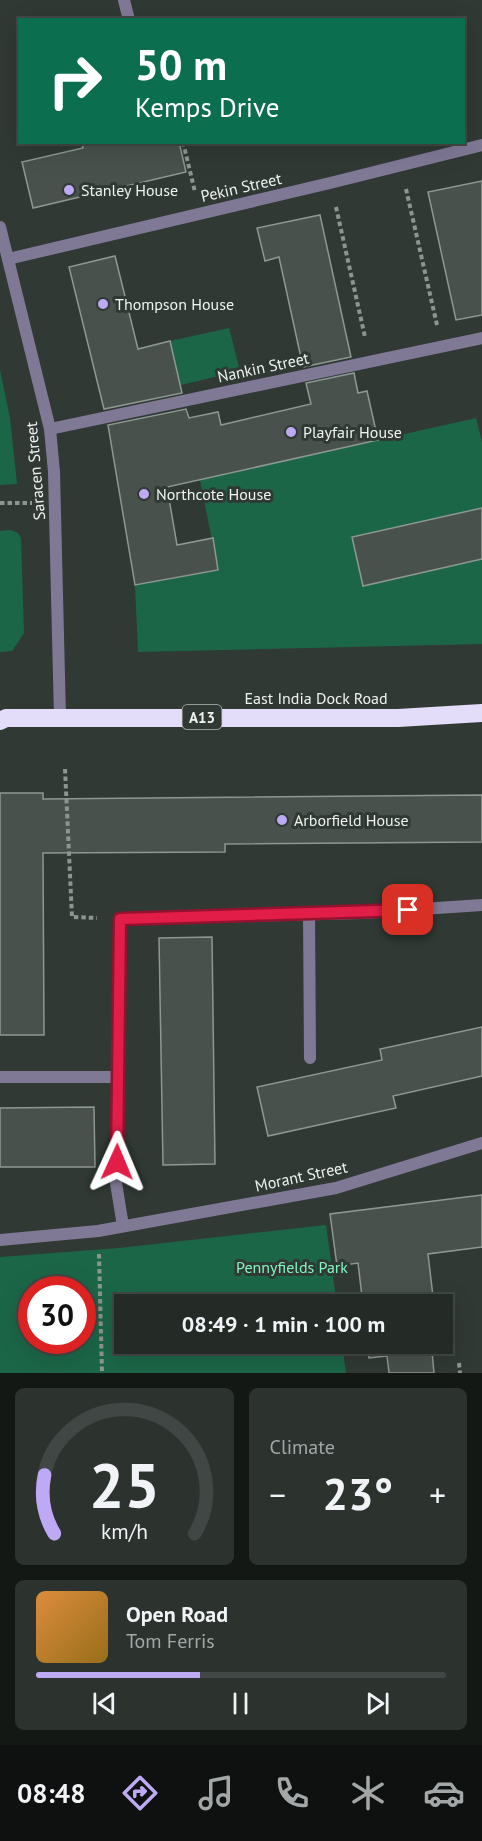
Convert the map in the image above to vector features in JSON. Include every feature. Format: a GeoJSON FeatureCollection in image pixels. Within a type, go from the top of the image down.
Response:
{"type":"FeatureCollection","features":[{"type":"Feature","properties":{"kind":"highway","name":"East India Dock Road"},"geometry":{"type":"LineString","coordinates":[[2,718],[398,718],[482,713]]}},
{"type":"Feature","properties":{"kind":"street"},"geometry":{"type":"LineString","coordinates":[[124,0],[128,18]]}},
{"type":"Feature","properties":{"kind":"street","name":"Pekin Street"},"geometry":{"type":"LineString","coordinates":[[4,259],[482,145]]}},
{"type":"Feature","properties":{"kind":"street","name":"Saracen Street"},"geometry":{"type":"LineString","coordinates":[[0,227],[4,259],[50,429],[54,472],[60,717]]}},
{"type":"Feature","properties":{"kind":"street","name":"Nankin Street"},"geometry":{"type":"LineString","coordinates":[[50,429],[482,338]]}},
{"type":"Feature","properties":{"kind":"street"},"geometry":{"type":"LineString","coordinates":[[123,1226],[116,1183],[120,919],[363,913],[482,905]]}},
{"type":"Feature","properties":{"kind":"street"},"geometry":{"type":"LineString","coordinates":[[309,913],[310,1058]]}},
{"type":"Feature","properties":{"kind":"street"},"geometry":{"type":"LineString","coordinates":[[0,1077],[118,1077]]}},
{"type":"Feature","properties":{"kind":"street","name":"Morant Street"},"geometry":{"type":"LineString","coordinates":[[0,1240],[98,1231],[336,1188],[482,1143]]}},
{"type":"Feature","properties":{"kind":"path"},"geometry":{"type":"LineString","coordinates":[[183,144],[200,213]]}},
{"type":"Feature","properties":{"kind":"path"},"geometry":{"type":"LineString","coordinates":[[400,165],[443,346]]}},
{"type":"Feature","properties":{"kind":"path"},"geometry":{"type":"LineString","coordinates":[[330,183],[370,362]]}},
{"type":"Feature","properties":{"kind":"path"},"geometry":{"type":"LineString","coordinates":[[0,503],[29,503]]}},
{"type":"Feature","properties":{"kind":"path"},"geometry":{"type":"LineString","coordinates":[[65,768],[72,916],[120,919]]}},
{"type":"Feature","properties":{"kind":"path"},"geometry":{"type":"LineString","coordinates":[[98,1231],[102,1373]]}},
{"type":"Feature","properties":{"kind":"path"},"geometry":{"type":"LineString","coordinates":[[459,1363],[460,1373]]}},
{"type":"Feature","properties":{"kind":"green space"},"geometry":{"type":"Polygon","coordinates":[[[229,328],[240,371],[181,385],[170,341],[229,328]]]}},
{"type":"Feature","properties":{"kind":"green space"},"geometry":{"type":"Polygon","coordinates":[[[0,370],[10,418],[17,484],[0,485],[0,370]]]}},
{"type":"Feature","properties":{"kind":"green space"},"geometry":{"type":"Polygon","coordinates":[[[476,418],[482,442],[482,508],[352,537],[363,586],[482,559],[482,644],[138,652],[135,585],[218,570],[200,480],[476,418]]]}},
{"type":"Feature","properties":{"kind":"green space"},"geometry":{"type":"Polygon","coordinates":[[[11,530],[18,533],[21,538],[24,633],[12,651],[0,652],[0,531],[11,530]]]}},
{"type":"Feature","properties":{"kind":"green space","name":"Pennyfields Park"},"geometry":{"type":"Polygon","coordinates":[[[326,1225],[335,1294],[114,1294],[114,1354],[343,1354],[346,1373],[0,1373],[0,1257],[119,1248],[326,1225]]]}},
{"type":"Feature","properties":{"kind":"building","name":"Stanley House"},"geometry":{"type":"Polygon","coordinates":[[[82,144],[179,144],[186,172],[33,208],[22,162],[83,148],[82,144]]]}},
{"type":"Feature","properties":{"kind":"building"},"geometry":{"type":"Polygon","coordinates":[[[482,181],[482,315],[456,320],[428,192],[482,181]]]}},
{"type":"Feature","properties":{"kind":"building"},"geometry":{"type":"Polygon","coordinates":[[[320,215],[351,357],[303,367],[279,257],[265,261],[257,228],[320,215]]]}},
{"type":"Feature","properties":{"kind":"building","name":"Thompson House"},"geometry":{"type":"Polygon","coordinates":[[[115,256],[138,349],[170,341],[182,393],[104,409],[69,267],[115,256]]]}},
{"type":"Feature","properties":{"kind":"building"},"geometry":{"type":"Polygon","coordinates":[[[354,373],[358,393],[367,391],[378,440],[167,487],[177,545],[213,538],[218,570],[135,585],[108,425],[186,409],[189,418],[218,412],[221,425],[311,404],[306,383],[354,373]]]}},
{"type":"Feature","properties":{"kind":"building"},"geometry":{"type":"Polygon","coordinates":[[[482,508],[482,559],[363,586],[352,537],[482,508]]]}},
{"type":"Feature","properties":{"kind":"building","name":"Arborfield House"},"geometry":{"type":"Polygon","coordinates":[[[0,793],[43,793],[43,799],[482,795],[482,842],[225,844],[225,852],[43,853],[44,1035],[0,1035],[0,793]]]}},
{"type":"Feature","properties":{"kind":"building"},"geometry":{"type":"Polygon","coordinates":[[[212,937],[215,1164],[163,1165],[159,938],[212,937]]]}},
{"type":"Feature","properties":{"kind":"building"},"geometry":{"type":"Polygon","coordinates":[[[482,1027],[482,1076],[393,1096],[396,1108],[268,1136],[257,1087],[382,1060],[380,1049],[482,1027]]]}},
{"type":"Feature","properties":{"kind":"building"},"geometry":{"type":"Polygon","coordinates":[[[94,1107],[95,1167],[0,1167],[0,1108],[94,1107]]]}},
{"type":"Feature","properties":{"kind":"building"},"geometry":{"type":"Polygon","coordinates":[[[482,1195],[482,1247],[428,1254],[433,1294],[362,1294],[358,1263],[337,1266],[330,1214],[482,1195]]]}},
{"type":"Feature","properties":{"kind":"building"},"geometry":{"type":"Polygon","coordinates":[[[369,1354],[432,1354],[434,1373],[389,1373],[387,1356],[369,1358],[369,1354]]]}},
{"type":"Feature","properties":{"kind":"place","name":"Stanley House"},"geometry":{"type":"Point","coordinates":[69,190]}},
{"type":"Feature","properties":{"kind":"place","name":"Thompson House"},"geometry":{"type":"Point","coordinates":[103,304]}},
{"type":"Feature","properties":{"kind":"place","name":"Playfair House"},"geometry":{"type":"Point","coordinates":[291,432]}},
{"type":"Feature","properties":{"kind":"place","name":"Northcote House"},"geometry":{"type":"Point","coordinates":[144,494]}},
{"type":"Feature","properties":{"kind":"place","name":"Arborfield House"},"geometry":{"type":"Point","coordinates":[282,820]}},
{"type":"Feature","properties":{"kind":"route"},"geometry":{"type":"LineString","coordinates":[[117,1162],[120,919],[408,910]]}}]}
